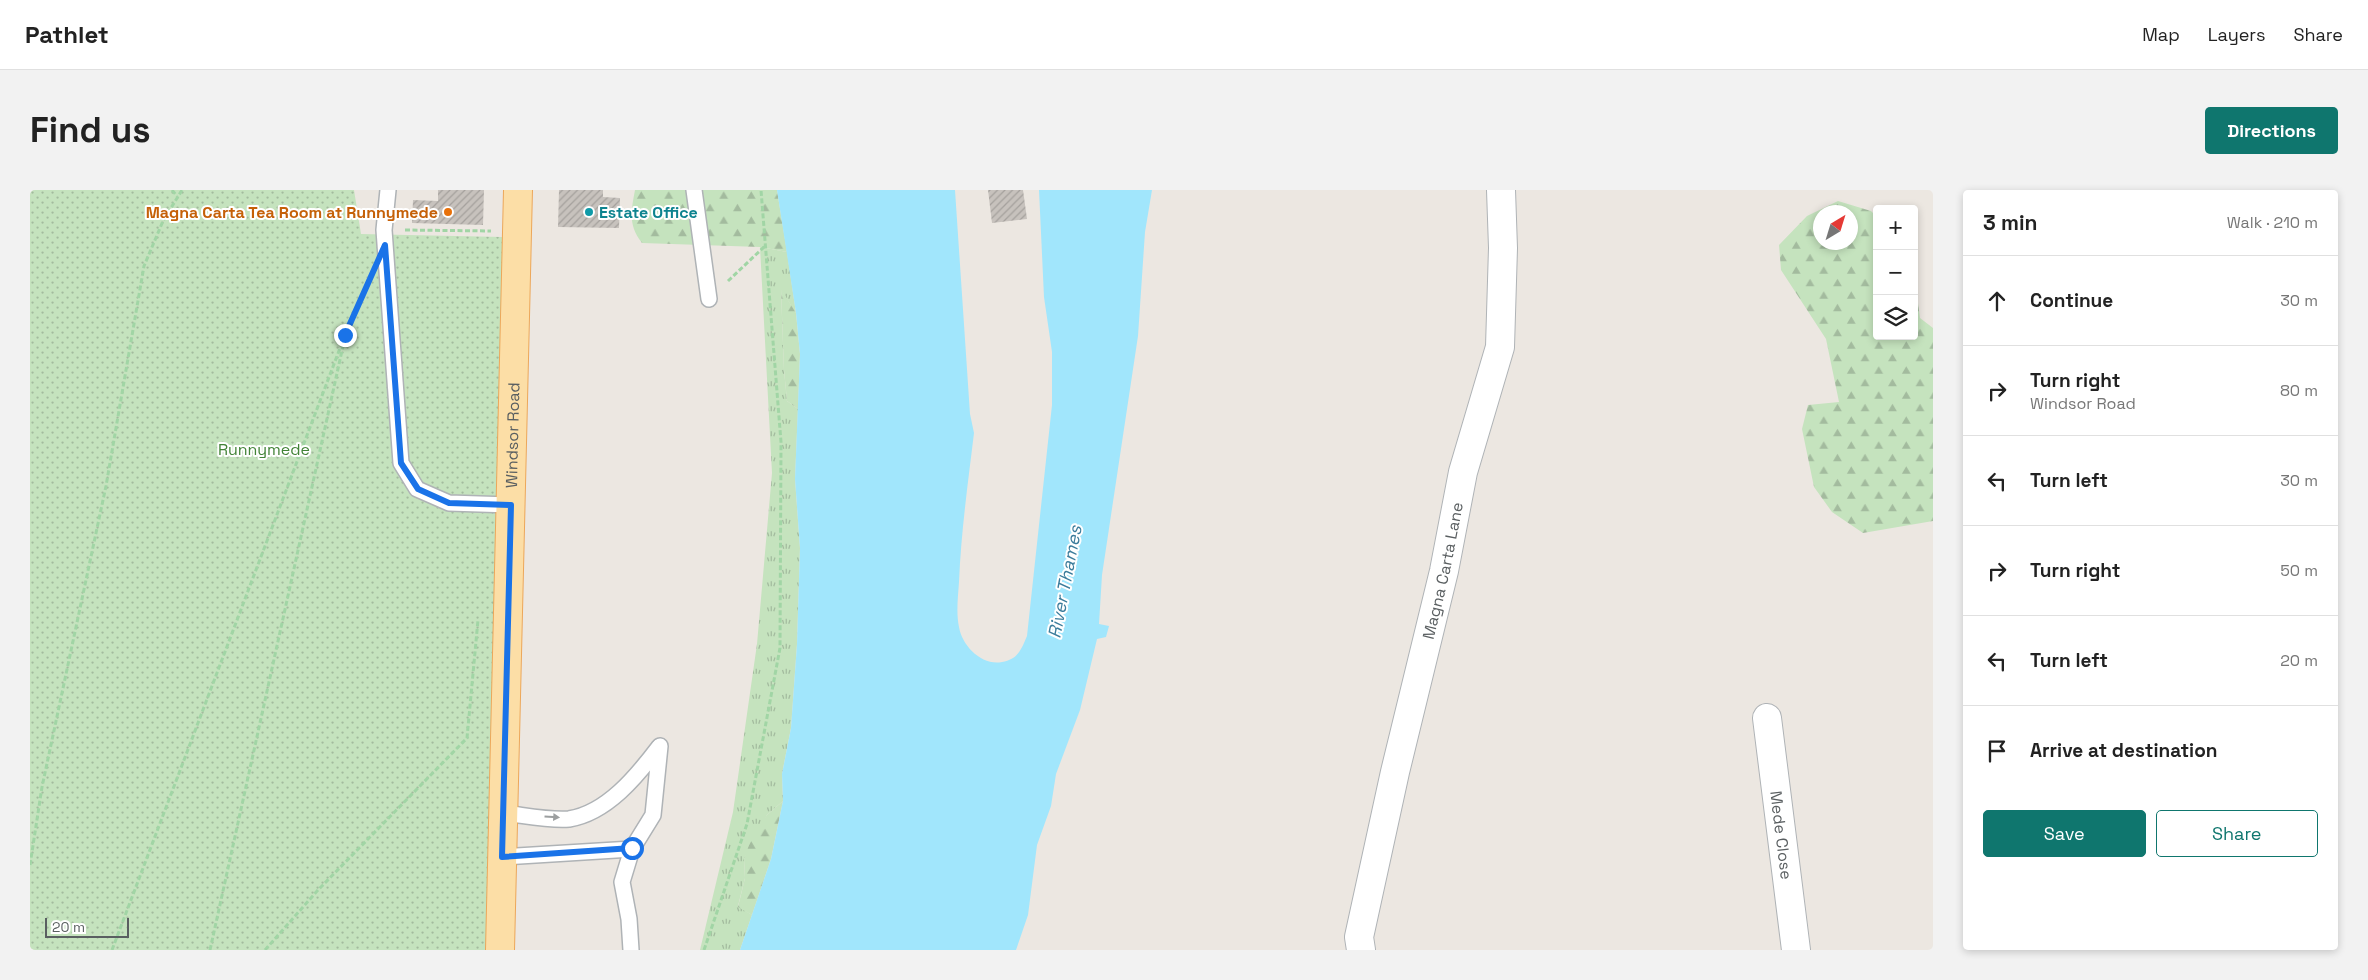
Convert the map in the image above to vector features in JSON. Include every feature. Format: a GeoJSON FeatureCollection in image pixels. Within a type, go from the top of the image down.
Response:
{"type":"FeatureCollection","features":[{"type":"Feature","properties":{"kind":"main road","name":"Windsor Road"},"geometry":{"type":"LineString","coordinates":[[500,950],[518,190]]}},
{"type":"Feature","properties":{"kind":"street","name":"Magna Carta Lane"},"geometry":{"type":"LineString","coordinates":[[1361,950],[1359,936],[1395,772],[1444,571],[1463,472],[1500,347],[1503,248],[1501,190]]}},
{"type":"Feature","properties":{"kind":"street","name":"Mede Close"},"geometry":{"type":"LineString","coordinates":[[1767,718],[1796,950]]}},
{"type":"Feature","properties":{"kind":"lane"},"geometry":{"type":"LineString","coordinates":[[388,190],[384,237],[401,463],[418,489],[449,503],[511,505]]}},
{"type":"Feature","properties":{"kind":"lane"},"geometry":{"type":"LineString","coordinates":[[694,190],[709,300]]}},
{"type":"Feature","properties":{"kind":"lane"},"geometry":{"type":"LineString","coordinates":[[503,813],[568,819],[592,811],[625,787],[660,746],[653,815],[632,848],[622,882],[629,919],[631,950]]}},
{"type":"Feature","properties":{"kind":"lane"},"geometry":{"type":"LineString","coordinates":[[502,857],[632,848]]}},
{"type":"Feature","properties":{"kind":"path"},"geometry":{"type":"LineString","coordinates":[[172,190],[177,196]]}},
{"type":"Feature","properties":{"kind":"path"},"geometry":{"type":"LineString","coordinates":[[30,865],[42,788],[106,486],[144,266],[163,221],[182,190]]}},
{"type":"Feature","properties":{"kind":"path"},"geometry":{"type":"LineString","coordinates":[[704,950],[747,824],[780,648],[781,442],[761,190]]}},
{"type":"Feature","properties":{"kind":"path"},"geometry":{"type":"LineString","coordinates":[[112,950],[345,335],[384,237],[516,231]]}},
{"type":"Feature","properties":{"kind":"path"},"geometry":{"type":"LineString","coordinates":[[709,300],[766,246]]}},
{"type":"Feature","properties":{"kind":"path"},"geometry":{"type":"LineString","coordinates":[[210,950],[345,335]]}},
{"type":"Feature","properties":{"kind":"path"},"geometry":{"type":"LineString","coordinates":[[265,950],[318,890],[467,738],[478,611]]}},
{"type":"Feature","properties":{"kind":"green space","name":"Runnymede"},"geometry":{"type":"Polygon","coordinates":[[[30,190],[354,190],[361,234],[503,237],[486,950],[30,950],[30,190]]]}},
{"type":"Feature","properties":{"kind":"green space"},"geometry":{"type":"Polygon","coordinates":[[[635,190],[777,190],[787,252],[760,247],[642,243],[634,230],[632,218],[635,190]]]}},
{"type":"Feature","properties":{"kind":"green space"},"geometry":{"type":"Polygon","coordinates":[[[1838,201],[1851,205],[1830,205],[1838,201]]]}},
{"type":"Feature","properties":{"kind":"green space"},"geometry":{"type":"Polygon","coordinates":[[[1858,207],[1873,213],[1873,340],[1918,340],[1918,303],[1920,318],[1933,328],[1933,521],[1863,533],[1832,512],[1814,487],[1802,429],[1808,405],[1839,402],[1826,339],[1781,270],[1779,245],[1807,216],[1813,213],[1813,250],[1858,250],[1858,207]]]}},
{"type":"Feature","properties":{"kind":"green space"},"geometry":{"type":"Polygon","coordinates":[[[760,247],[787,252],[796,313],[781,290],[787,401],[798,409],[795,479],[800,548],[797,644],[791,728],[782,774],[783,801],[767,815],[744,859],[745,878],[738,906],[752,915],[740,950],[700,950],[733,812],[757,644],[772,473],[760,247]]]}},
{"type":"Feature","properties":{"kind":"green space"},"geometry":{"type":"Polygon","coordinates":[[[781,289],[796,313],[800,354],[798,409],[787,401],[781,289]]]}},
{"type":"Feature","properties":{"kind":"green space"},"geometry":{"type":"Polygon","coordinates":[[[783,801],[771,859],[752,915],[738,907],[745,878],[744,859],[753,834],[767,815],[783,801]]]}},
{"type":"Feature","properties":{"kind":"water","name":"River Thames"},"geometry":{"type":"Polygon","coordinates":[[[777,190],[955,190],[970,414],[974,433],[961,545],[958,599],[959,627],[964,641],[980,658],[987,661],[1002,662],[1012,659],[1021,650],[1027,636],[1052,405],[1052,352],[1044,297],[1039,190],[1152,190],[1145,232],[1138,336],[1102,575],[1099,624],[1109,626],[1106,637],[1097,639],[1080,710],[1056,774],[1051,806],[1037,845],[1028,915],[1016,950],[740,950],[771,859],[783,801],[782,774],[791,728],[797,644],[800,548],[795,479],[800,354],[796,313],[777,190]]]}},
{"type":"Feature","properties":{"kind":"building","name":"Magna Carta Tea Room at Runnymede"},"geometry":{"type":"Polygon","coordinates":[[[438,190],[484,190],[483,225],[412,223],[413,200],[438,201],[438,190]]]}},
{"type":"Feature","properties":{"kind":"building","name":"Estate Office"},"geometry":{"type":"Polygon","coordinates":[[[559,190],[603,190],[603,197],[620,198],[619,228],[558,227],[559,190]]]}},
{"type":"Feature","properties":{"kind":"building"},"geometry":{"type":"Polygon","coordinates":[[[988,190],[1023,190],[1027,219],[992,223],[988,190]]]}},
{"type":"Feature","properties":{"kind":"place","name":"Magna Carta Tea Room at Runnymede"},"geometry":{"type":"Point","coordinates":[448,212]}},
{"type":"Feature","properties":{"kind":"place","name":"Estate Office"},"geometry":{"type":"Point","coordinates":[589,212]}},
{"type":"Feature","properties":{"kind":"route"},"geometry":{"type":"LineString","coordinates":[[345,335],[385,245],[401,463],[418,489],[449,503],[511,505],[502,857],[632,848]]}}]}
